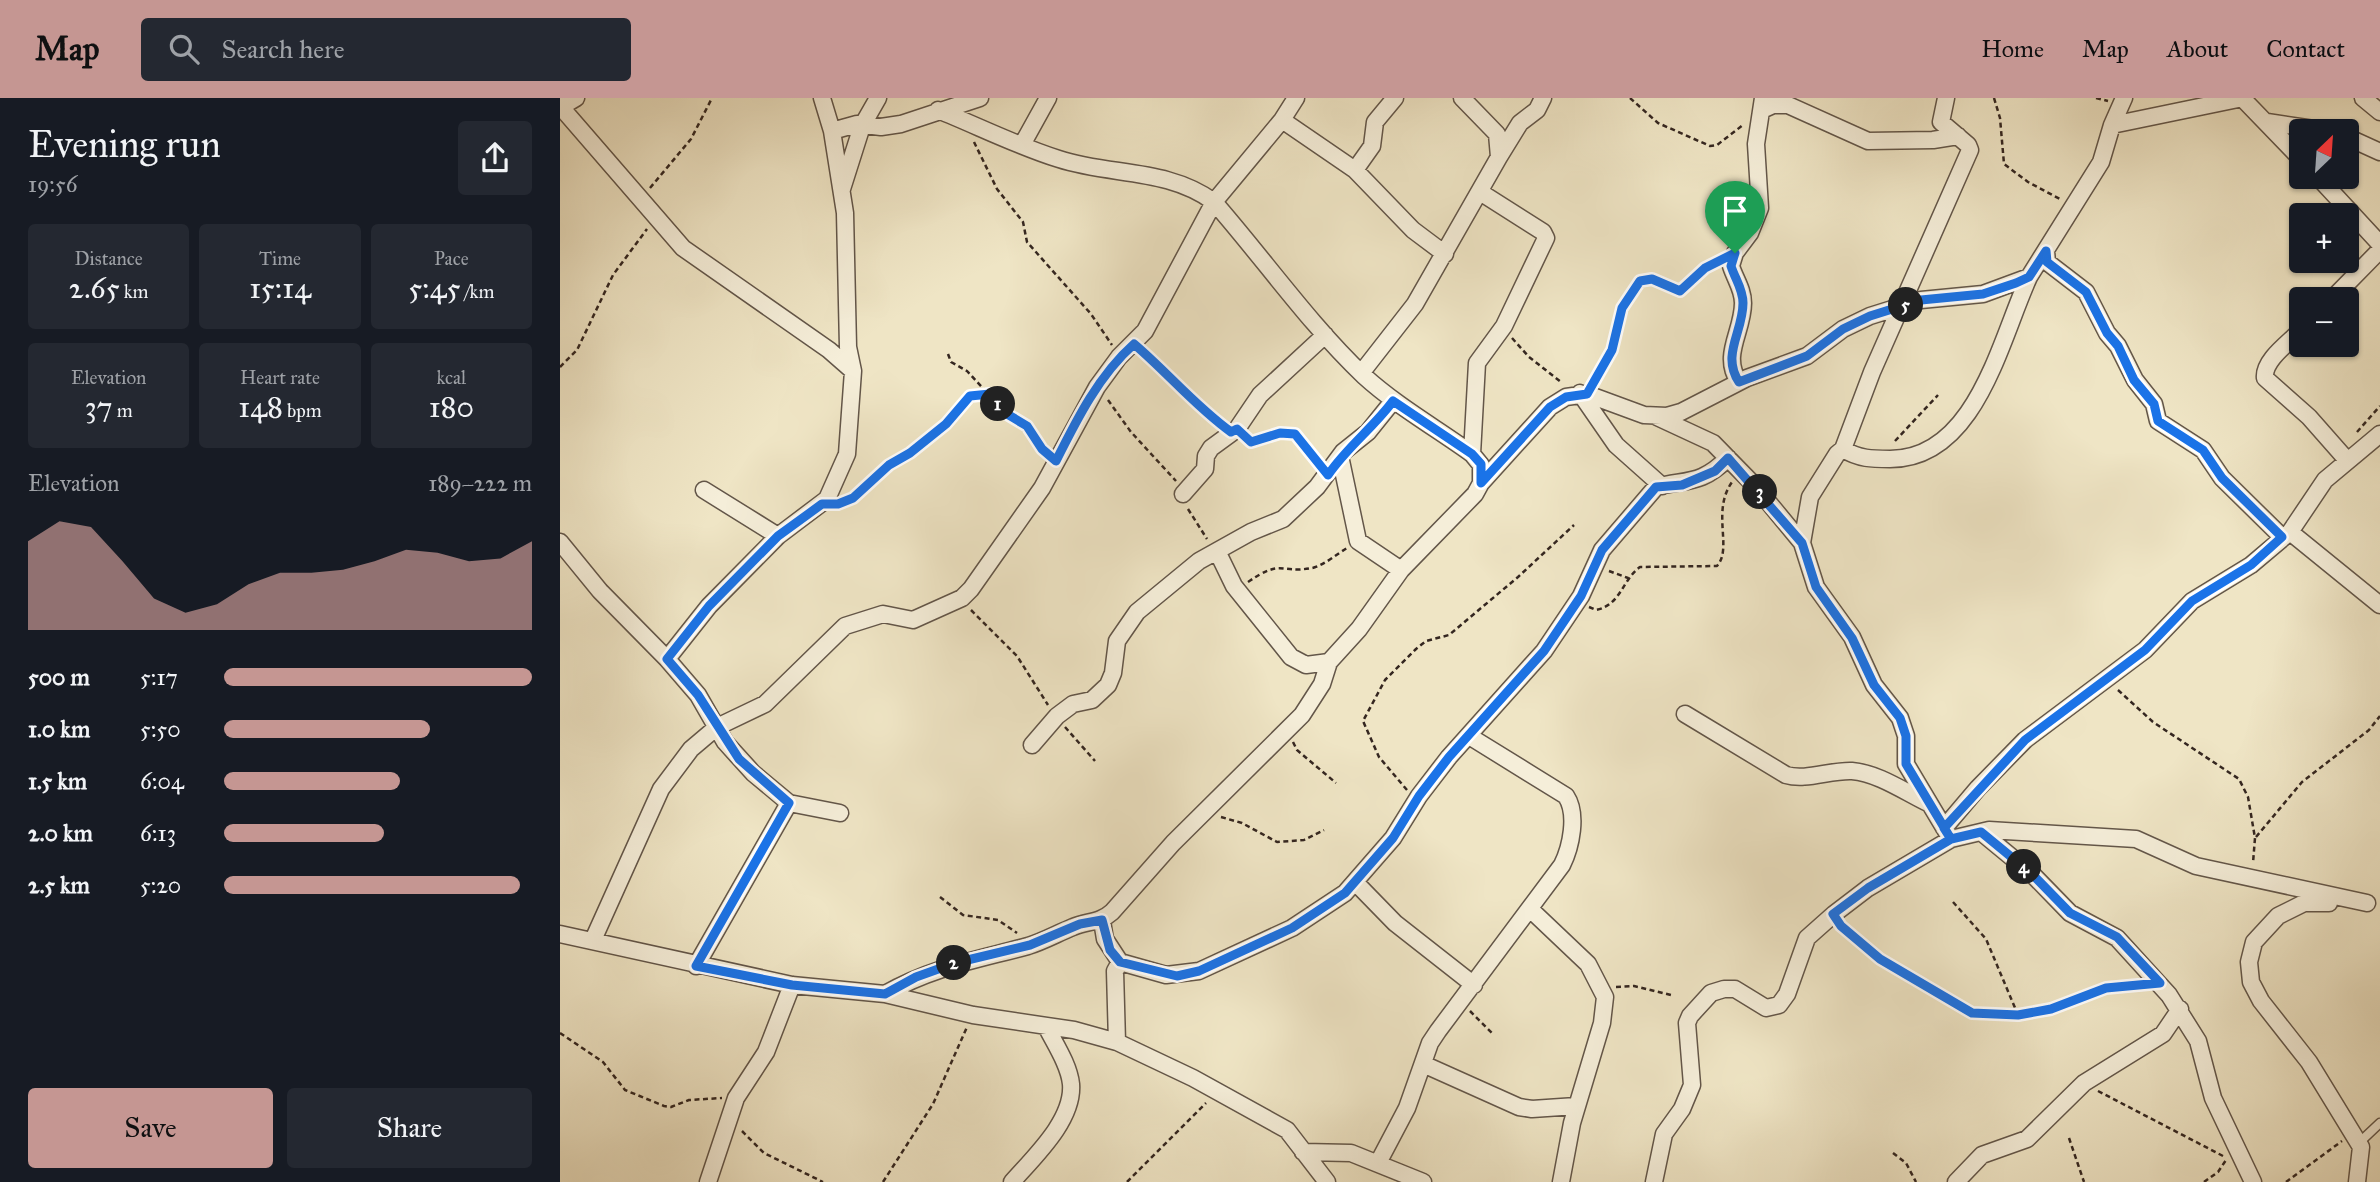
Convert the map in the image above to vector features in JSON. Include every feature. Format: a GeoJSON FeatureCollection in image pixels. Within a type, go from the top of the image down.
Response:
{"type":"FeatureCollection","features":[{"type":"Feature","properties":{"kind":"street"},"geometry":{"type":"LineString","coordinates":[[576,98],[560,107],[566,125],[641,199],[683,248],[829,351],[853,371]]}},
{"type":"Feature","properties":{"kind":"street"},"geometry":{"type":"LineString","coordinates":[[667,659],[709,606],[778,536],[822,504],[847,454],[853,371],[848,346],[845,214],[832,131],[822,98]]}},
{"type":"Feature","properties":{"kind":"street"},"geometry":{"type":"LineString","coordinates":[[841,190],[862,126],[878,98]]}},
{"type":"Feature","properties":{"kind":"street"},"geometry":{"type":"LineString","coordinates":[[1022,145],[1048,98]]}},
{"type":"Feature","properties":{"kind":"street"},"geometry":{"type":"LineString","coordinates":[[593,940],[661,789],[691,749],[717,727],[765,704],[845,626],[883,614],[913,620],[968,592],[1042,488],[1085,405],[1119,357],[1145,331],[1214,202],[1282,120],[1296,98]]}},
{"type":"Feature","properties":{"kind":"street"},"geometry":{"type":"LineString","coordinates":[[1355,170],[1373,146],[1376,122],[1395,98]]}},
{"type":"Feature","properties":{"kind":"street"},"geometry":{"type":"LineString","coordinates":[[1462,98],[1497,134],[1499,157]]}},
{"type":"Feature","properties":{"kind":"street"},"geometry":{"type":"LineString","coordinates":[[1364,375],[1362,372],[1415,304],[1520,123],[1536,110],[1543,98]]}},
{"type":"Feature","properties":{"kind":"street"},"geometry":{"type":"LineString","coordinates":[[1802,543],[1810,497],[1837,454],[1843,449],[1872,372],[1970,150],[1941,120],[1947,98]]}},
{"type":"Feature","properties":{"kind":"street"},"geometry":{"type":"LineString","coordinates":[[1843,449],[1854,456],[1878,459],[1920,456],[1948,438],[1965,417],[1990,372],[2029,277],[2101,162],[2112,125],[2124,98]]}},
{"type":"Feature","properties":{"kind":"street"},"geometry":{"type":"LineString","coordinates":[[2112,125],[2242,98],[2289,146]]}},
{"type":"Feature","properties":{"kind":"street"},"geometry":{"type":"LineString","coordinates":[[2363,98],[2380,112]]}},
{"type":"Feature","properties":{"kind":"street"},"geometry":{"type":"LineString","coordinates":[[832,131],[901,124],[974,99]]}},
{"type":"Feature","properties":{"kind":"street"},"geometry":{"type":"LineString","coordinates":[[1739,382],[1731,371],[1731,362],[1743,303],[1741,287],[1731,266],[1735,253],[1750,233],[1760,208],[1756,144],[1763,104],[1788,102],[1868,141],[1933,140],[1958,136]]}},
{"type":"Feature","properties":{"kind":"street"},"geometry":{"type":"LineString","coordinates":[[938,110],[1061,160],[1174,181],[1198,191],[1214,202],[1325,335],[1364,375],[1393,401],[1472,454],[1481,464],[1481,483]]}},
{"type":"Feature","properties":{"kind":"street"},"geometry":{"type":"LineString","coordinates":[[1282,120],[1355,170],[1413,230],[1445,254]]}},
{"type":"Feature","properties":{"kind":"street"},"geometry":{"type":"LineString","coordinates":[[2267,122],[2289,125]]}},
{"type":"Feature","properties":{"kind":"street"},"geometry":{"type":"LineString","coordinates":[[2359,142],[2380,152]]}},
{"type":"Feature","properties":{"kind":"street"},"geometry":{"type":"LineString","coordinates":[[2329,189],[2380,244]]}},
{"type":"Feature","properties":{"kind":"street"},"geometry":{"type":"LineString","coordinates":[[1472,454],[1477,363],[1504,326],[1546,234],[1480,192]]}},
{"type":"Feature","properties":{"kind":"street"},"geometry":{"type":"LineString","coordinates":[[2344,287],[2380,250]]}},
{"type":"Feature","properties":{"kind":"street"},"geometry":{"type":"LineString","coordinates":[[2046,251],[2047,262],[2086,292],[2107,333],[2118,346],[2134,380],[2154,404],[2158,421],[2203,450],[2222,478],[2286,534],[2380,606]]}},
{"type":"Feature","properties":{"kind":"street"},"geometry":{"type":"LineString","coordinates":[[885,994],[916,977],[955,963],[1036,943],[1080,924],[1102,920],[1214,802],[1287,732],[1313,700],[1329,662],[1359,629],[1401,570],[1475,494],[1481,483],[1550,407],[1566,397],[1583,394],[1644,415],[1681,412],[1739,382],[1792,363],[1854,323],[1921,300],[1983,294],[2029,277]]}},
{"type":"Feature","properties":{"kind":"street"},"geometry":{"type":"LineString","coordinates":[[1183,494],[1205,469],[1206,456],[1211,448],[1234,431],[1260,395],[1325,335]]}},
{"type":"Feature","properties":{"kind":"street"},"geometry":{"type":"LineString","coordinates":[[2289,342],[2272,360],[2264,372],[2265,378],[2309,417],[2346,460]]}},
{"type":"Feature","properties":{"kind":"street"},"geometry":{"type":"LineString","coordinates":[[1583,394],[1616,446],[1662,485]]}},
{"type":"Feature","properties":{"kind":"street"},"geometry":{"type":"LineString","coordinates":[[1032,745],[1057,716],[1073,704],[1092,700],[1100,694],[1113,673],[1117,641],[1137,612],[1199,561],[1283,519],[1328,475],[1340,456],[1368,432],[1393,401]]}},
{"type":"Feature","properties":{"kind":"street"},"geometry":{"type":"LineString","coordinates":[[1656,416],[1706,438],[1741,471],[1802,543],[1816,587],[1852,638],[1874,685],[1900,718],[1906,736],[1904,760],[1947,833]]}},
{"type":"Feature","properties":{"kind":"street"},"geometry":{"type":"LineString","coordinates":[[1654,1182],[1664,1134],[1682,1109],[1692,1085],[1687,1023],[1711,993],[1735,989],[1766,1008],[1779,1006],[1787,994],[1807,938],[1833,914],[1947,833],[2020,745],[2152,644],[2192,601],[2251,565],[2286,534],[2312,496],[2346,460],[2351,459],[2380,434]]}},
{"type":"Feature","properties":{"kind":"street"},"geometry":{"type":"LineString","coordinates":[[1340,456],[1353,503],[1358,541],[1401,570]]}},
{"type":"Feature","properties":{"kind":"street"},"geometry":{"type":"LineString","coordinates":[[1102,920],[1110,950],[1120,962],[1166,975],[1199,971],[1292,928],[1327,906],[1356,883],[1393,838],[1419,796],[1449,757],[1544,651],[1581,596],[1602,550],[1656,487],[1682,485],[1715,471],[1728,458]]}},
{"type":"Feature","properties":{"kind":"street"},"geometry":{"type":"LineString","coordinates":[[704,490],[778,536]]}},
{"type":"Feature","properties":{"kind":"street"},"geometry":{"type":"LineString","coordinates":[[560,542],[600,591],[667,659],[698,695],[739,759],[789,803],[841,813]]}},
{"type":"Feature","properties":{"kind":"street"},"geometry":{"type":"LineString","coordinates":[[1217,551],[1237,589],[1291,657],[1306,664],[1329,662]]}},
{"type":"Feature","properties":{"kind":"street"},"geometry":{"type":"LineString","coordinates":[[1685,714],[1786,775],[1796,778],[1853,771],[1869,774],[1928,803]]}},
{"type":"Feature","properties":{"kind":"street"},"geometry":{"type":"LineString","coordinates":[[1378,1163],[1407,1108],[1434,1037],[1462,1003],[1566,857],[1572,825],[1571,803],[1557,789],[1469,736]]}},
{"type":"Feature","properties":{"kind":"street"},"geometry":{"type":"LineString","coordinates":[[696,966],[789,803]]}},
{"type":"Feature","properties":{"kind":"street"},"geometry":{"type":"LineString","coordinates":[[1947,833],[1989,830],[2136,839],[2196,866],[2374,902]]}},
{"type":"Feature","properties":{"kind":"street"},"geometry":{"type":"LineString","coordinates":[[1981,832],[2032,874],[2070,913],[2117,937],[2160,983],[2199,1041],[2213,1098],[2253,1182]]}},
{"type":"Feature","properties":{"kind":"street"},"geometry":{"type":"LineString","coordinates":[[1356,883],[1403,929],[1474,985]]}},
{"type":"Feature","properties":{"kind":"street"},"geometry":{"type":"LineString","coordinates":[[2357,1182],[2361,1147],[2331,1103],[2309,1062],[2261,1001],[2251,982],[2249,961],[2254,942],[2267,925],[2290,908],[2304,903],[2374,902]]}},
{"type":"Feature","properties":{"kind":"street"},"geometry":{"type":"LineString","coordinates":[[1530,909],[1588,964],[1605,997],[1602,1023],[1576,1106],[1561,1182]]}},
{"type":"Feature","properties":{"kind":"street"},"geometry":{"type":"LineString","coordinates":[[560,934],[792,985],[885,994],[973,1014],[1074,1030],[1117,1042],[1160,1060],[1287,1130],[1327,1182]]}},
{"type":"Feature","properties":{"kind":"street"},"geometry":{"type":"LineString","coordinates":[[1117,1042],[1115,971],[1120,962]]}},
{"type":"Feature","properties":{"kind":"street"},"geometry":{"type":"LineString","coordinates":[[708,1182],[736,1098],[766,1052],[792,985]]}},
{"type":"Feature","properties":{"kind":"street"},"geometry":{"type":"LineString","coordinates":[[1955,1182],[1987,1152],[2028,1139],[2084,1083],[2163,1034],[2180,1009]]}},
{"type":"Feature","properties":{"kind":"street"},"geometry":{"type":"LineString","coordinates":[[1012,1182],[1045,1143],[1069,1101],[1071,1085],[1068,1072],[1048,1028]]}},
{"type":"Feature","properties":{"kind":"street"},"geometry":{"type":"LineString","coordinates":[[1423,1064],[1519,1107],[1532,1109],[1576,1106]]}},
{"type":"Feature","properties":{"kind":"street"},"geometry":{"type":"LineString","coordinates":[[1303,1152],[1351,1153],[1423,1182]]}},
{"type":"Feature","properties":{"kind":"lane"},"geometry":{"type":"LineString","coordinates":[[2361,1147],[2363,1139],[2380,1123]]}},
{"type":"Feature","properties":{"kind":"path"},"geometry":{"type":"LineString","coordinates":[[641,199],[691,139],[712,98]]}},
{"type":"Feature","properties":{"kind":"path"},"geometry":{"type":"LineString","coordinates":[[1630,98],[1658,123],[1710,146],[1724,140],[1763,104]]}},
{"type":"Feature","properties":{"kind":"path"},"geometry":{"type":"LineString","coordinates":[[1994,98],[2000,118],[2001,155],[2004,164],[2028,182],[2075,207]]}},
{"type":"Feature","properties":{"kind":"path"},"geometry":{"type":"LineString","coordinates":[[970,123],[983,164],[1006,204],[1023,222],[1027,242],[1091,314],[1119,357]]}},
{"type":"Feature","properties":{"kind":"path"},"geometry":{"type":"LineString","coordinates":[[560,367],[577,350],[613,275],[655,218]]}},
{"type":"Feature","properties":{"kind":"path"},"geometry":{"type":"LineString","coordinates":[[1504,326],[1529,357],[1583,394],[1612,350],[1618,315],[1634,286],[1640,281],[1652,279],[1680,291],[1705,268],[1735,253]]}},
{"type":"Feature","properties":{"kind":"path"},"geometry":{"type":"LineString","coordinates":[[1134,344],[1177,381],[1207,414],[1251,442],[1280,433],[1295,434],[1328,475]]}},
{"type":"Feature","properties":{"kind":"path"},"geometry":{"type":"LineString","coordinates":[[948,354],[951,362],[967,371],[1007,414],[1027,426],[1042,449],[1056,461]]}},
{"type":"Feature","properties":{"kind":"path"},"geometry":{"type":"LineString","coordinates":[[1104,380],[1112,409],[1175,480],[1193,518],[1217,551]]}},
{"type":"Feature","properties":{"kind":"path"},"geometry":{"type":"LineString","coordinates":[[822,504],[838,504],[853,498],[889,465],[910,453],[946,424],[970,396],[987,392]]}},
{"type":"Feature","properties":{"kind":"path"},"geometry":{"type":"LineString","coordinates":[[1878,459],[1938,396]]}},
{"type":"Feature","properties":{"kind":"path"},"geometry":{"type":"LineString","coordinates":[[1581,596],[1586,605],[1596,610],[1604,608],[1619,596],[1628,578],[1640,566],[1717,566],[1724,556],[1721,505],[1726,491],[1741,471]]}},
{"type":"Feature","properties":{"kind":"path"},"geometry":{"type":"LineString","coordinates":[[1419,796],[1401,786],[1379,757],[1363,721],[1365,713],[1385,680],[1416,649],[1426,641],[1449,635],[1518,578],[1574,525]]}},
{"type":"Feature","properties":{"kind":"path"},"geometry":{"type":"LineString","coordinates":[[1237,589],[1265,570],[1279,566],[1314,568],[1358,541]]}},
{"type":"Feature","properties":{"kind":"path"},"geometry":{"type":"LineString","coordinates":[[968,592],[970,608],[1017,656],[1057,716],[1095,761]]}},
{"type":"Feature","properties":{"kind":"path"},"geometry":{"type":"LineString","coordinates":[[2107,681],[2153,722],[2239,779],[2248,797],[2255,838],[2251,879]]}},
{"type":"Feature","properties":{"kind":"path"},"geometry":{"type":"LineString","coordinates":[[2255,838],[2302,782],[2369,730],[2380,716]]}},
{"type":"Feature","properties":{"kind":"path"},"geometry":{"type":"LineString","coordinates":[[1287,732],[1297,750],[1336,783]]}},
{"type":"Feature","properties":{"kind":"path"},"geometry":{"type":"LineString","coordinates":[[1214,802],[1218,815],[1224,819],[1242,823],[1276,842],[1304,840],[1324,830]]}},
{"type":"Feature","properties":{"kind":"path"},"geometry":{"type":"LineString","coordinates":[[940,897],[963,915],[998,920],[1036,943]]}},
{"type":"Feature","properties":{"kind":"path"},"geometry":{"type":"LineString","coordinates":[[1952,902],[1986,939],[2018,1015]]}},
{"type":"Feature","properties":{"kind":"path"},"geometry":{"type":"LineString","coordinates":[[1833,914],[1841,926],[1880,959],[1972,1013],[2018,1015],[2051,1009],[2106,988],[2160,983]]}},
{"type":"Feature","properties":{"kind":"path"},"geometry":{"type":"LineString","coordinates":[[1602,989],[1634,986],[1671,995]]}},
{"type":"Feature","properties":{"kind":"path"},"geometry":{"type":"LineString","coordinates":[[1462,1003],[1492,1033]]}},
{"type":"Feature","properties":{"kind":"path"},"geometry":{"type":"LineString","coordinates":[[883,1182],[933,1104],[973,1014]]}},
{"type":"Feature","properties":{"kind":"path"},"geometry":{"type":"LineString","coordinates":[[560,1033],[603,1062],[625,1090],[664,1106],[671,1107],[689,1100],[736,1098]]}},
{"type":"Feature","properties":{"kind":"path"},"geometry":{"type":"LineString","coordinates":[[2084,1083],[2122,1106],[2245,1166]]}},
{"type":"Feature","properties":{"kind":"path"},"geometry":{"type":"LineString","coordinates":[[1127,1182],[1217,1091]]}},
{"type":"Feature","properties":{"kind":"path"},"geometry":{"type":"LineString","coordinates":[[741,1126],[743,1135],[764,1153],[823,1182]]}},
{"type":"Feature","properties":{"kind":"path"},"geometry":{"type":"LineString","coordinates":[[2286,1182],[2352,1132]]}},
{"type":"Feature","properties":{"kind":"path"},"geometry":{"type":"LineString","coordinates":[[2069,1138],[2084,1182]]}},
{"type":"Feature","properties":{"kind":"path"},"geometry":{"type":"LineString","coordinates":[[1893,1153],[1906,1163],[1916,1182]]}},
{"type":"Feature","properties":{"kind":"path"},"geometry":{"type":"LineString","coordinates":[[2204,1182],[2218,1172],[2227,1159]]}},
{"type":"Feature","properties":{"kind":"route"},"geometry":{"type":"LineString","coordinates":[[1735,253],[1705,268],[1680,291],[1652,279],[1640,281],[1634,286],[1618,315],[1612,350],[1597,372],[1587,394],[1566,397],[1550,407],[1481,483],[1481,464],[1472,454],[1393,401],[1368,432],[1343,453],[1328,475],[1295,434],[1280,433],[1251,442],[1237,429],[1231,432],[1207,414],[1177,381],[1134,344],[1119,357],[1097,387],[1056,461],[1042,449],[1027,426],[1007,414],[990,394],[975,393],[970,396],[929,439],[889,465],[853,498],[838,504],[822,504],[778,536],[709,606],[667,659],[698,695],[725,742],[739,759],[789,803],[696,966],[792,985],[885,994],[916,977],[955,963],[1030,945],[1080,924],[1102,920],[1105,939],[1120,962],[1177,976],[1199,971],[1292,928],[1327,906],[1356,883],[1393,838],[1419,796],[1449,757],[1544,651],[1581,596],[1602,550],[1656,487],[1682,485],[1715,471],[1728,458],[1802,543],[1816,587],[1852,638],[1874,685],[1900,718],[1906,736],[1904,760],[1928,803],[1951,839],[1853,898],[1833,914],[1841,926],[1880,959],[1972,1013],[2018,1015],[2051,1009],[2106,988],[2160,983],[2117,937],[2070,913],[2032,874],[1981,832],[1951,839],[1944,828],[2025,740],[2037,734],[2145,650],[2198,596],[2251,565],[2282,537],[2222,478],[2203,450],[2163,427],[2158,421],[2154,404],[2134,380],[2118,346],[2107,333],[2086,292],[2047,262],[2046,251],[2029,277],[2016,283],[1983,294],[1921,300],[1870,316],[1843,329],[1807,356],[1739,382],[1731,371],[1732,344],[1742,316],[1743,303],[1741,287],[1731,266],[1735,253]]}}]}
